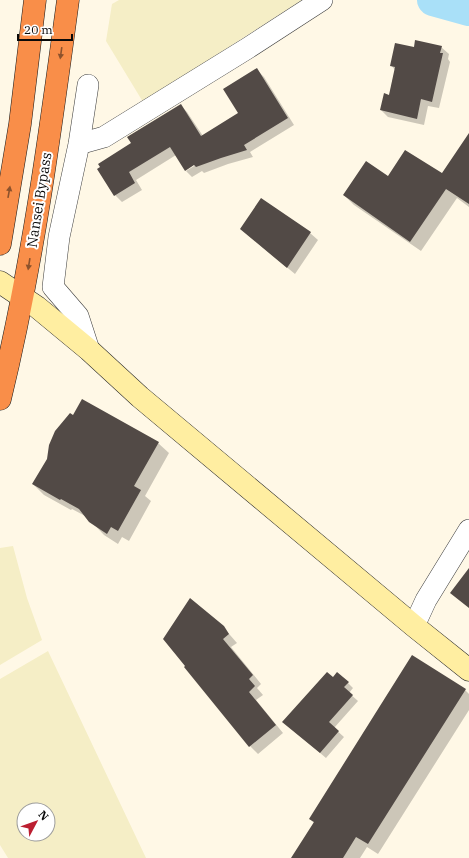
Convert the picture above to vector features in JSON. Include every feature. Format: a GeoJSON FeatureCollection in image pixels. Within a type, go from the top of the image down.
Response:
{"type":"FeatureCollection","features":[{"type":"Feature","properties":{"kind":"highway"},"geometry":{"type":"LineString","coordinates":[[0,244],[20,124],[35,0]]}},
{"type":"Feature","properties":{"kind":"highway","name":"Nansei Bypass"},"geometry":{"type":"LineString","coordinates":[[0,399],[23,297],[50,135],[68,0]]}},
{"type":"Feature","properties":{"kind":"street"},"geometry":{"type":"LineString","coordinates":[[79,144],[104,137],[248,48],[322,0]]}},
{"type":"Feature","properties":{"kind":"street"},"geometry":{"type":"LineString","coordinates":[[88,85],[79,144],[59,237],[53,286],[78,316],[90,350]]}},
{"type":"Feature","properties":{"kind":"street"},"geometry":{"type":"LineString","coordinates":[[0,282],[37,307],[90,350],[140,397],[414,626],[469,670]]}},
{"type":"Feature","properties":{"kind":"street"},"geometry":{"type":"LineString","coordinates":[[414,626],[426,600],[469,530]]}},
{"type":"Feature","properties":{"kind":"shaded area"},"geometry":{"type":"Polygon","coordinates":[[[119,0],[302,0],[143,102],[106,41],[112,4],[119,0]]]}},
{"type":"Feature","properties":{"kind":"shaded area"},"geometry":{"type":"Polygon","coordinates":[[[13,546],[27,598],[42,640],[0,665],[0,548],[13,546]]]}},
{"type":"Feature","properties":{"kind":"shaded area"},"geometry":{"type":"Polygon","coordinates":[[[48,651],[146,858],[8,858],[0,845],[0,679],[48,651]]]}},
{"type":"Feature","properties":{"kind":"building"},"geometry":{"type":"Polygon","coordinates":[[[415,40],[442,46],[440,53],[443,53],[432,102],[421,99],[417,119],[380,110],[384,93],[389,95],[395,67],[390,66],[395,43],[414,47],[415,40]]]}},
{"type":"Feature","properties":{"kind":"building"},"geometry":{"type":"Polygon","coordinates":[[[257,68],[288,118],[244,145],[247,150],[196,167],[194,165],[185,171],[170,147],[129,172],[135,183],[114,196],[97,169],[100,167],[98,164],[131,143],[127,137],[181,104],[201,136],[238,113],[223,89],[257,68]]]}},
{"type":"Feature","properties":{"kind":"building"},"geometry":{"type":"Polygon","coordinates":[[[469,133],[469,204],[446,189],[410,242],[343,195],[366,161],[388,176],[405,150],[442,173],[469,133]]]}},
{"type":"Feature","properties":{"kind":"building"},"geometry":{"type":"Polygon","coordinates":[[[261,198],[311,232],[287,268],[240,229],[261,198]]]}},
{"type":"Feature","properties":{"kind":"building"},"geometry":{"type":"Polygon","coordinates":[[[82,399],[159,442],[134,486],[141,490],[118,531],[111,527],[107,534],[89,522],[79,509],[32,484],[47,459],[49,445],[55,431],[70,413],[73,415],[82,399]]]}},
{"type":"Feature","properties":{"kind":"building"},"geometry":{"type":"Polygon","coordinates":[[[469,568],[469,608],[450,593],[469,568]]]}},
{"type":"Feature","properties":{"kind":"building"},"geometry":{"type":"Polygon","coordinates":[[[190,598],[224,626],[229,634],[223,639],[253,675],[249,679],[255,686],[249,692],[276,725],[249,747],[163,639],[190,598]]]}},
{"type":"Feature","properties":{"kind":"building"},"geometry":{"type":"Polygon","coordinates":[[[412,655],[466,689],[368,844],[356,837],[343,858],[291,858],[314,822],[309,819],[412,655]]]}},
{"type":"Feature","properties":{"kind":"building"},"geometry":{"type":"Polygon","coordinates":[[[327,672],[333,677],[337,672],[349,682],[344,687],[353,695],[329,722],[339,731],[320,753],[282,722],[327,672]]]}},
{"type":"Feature","properties":{"kind":"waterway"},"geometry":{"type":"LineString","coordinates":[[433,0],[469,10]]}}]}
